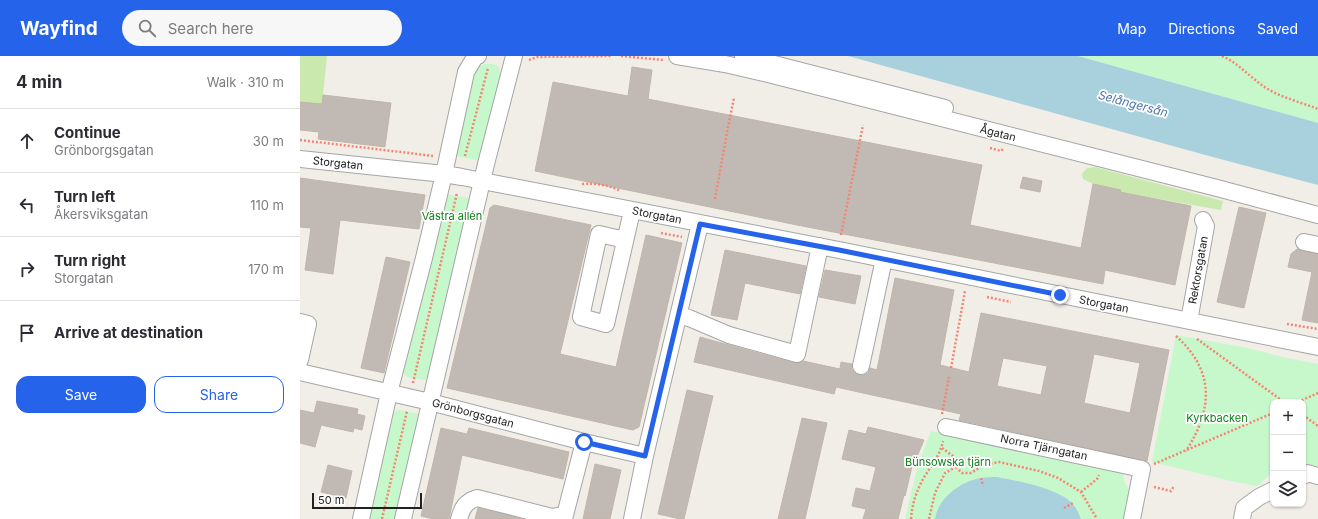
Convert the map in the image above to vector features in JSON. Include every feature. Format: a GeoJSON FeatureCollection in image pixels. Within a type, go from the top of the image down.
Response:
{"type":"FeatureCollection","features":[{"type":"Feature","properties":{"kind":"street","name":"Ågatan"},"geometry":{"type":"LineString","coordinates":[[677,56],[726,64],[768,74],[1318,215]]}},
{"type":"Feature","properties":{"kind":"street"},"geometry":{"type":"LineString","coordinates":[[743,56],[1297,202]]}},
{"type":"Feature","properties":{"kind":"street"},"geometry":{"type":"LineString","coordinates":[[361,519],[389,393],[444,174],[466,72],[475,57],[483,60]]}},
{"type":"Feature","properties":{"kind":"street"},"geometry":{"type":"LineString","coordinates":[[404,519],[430,402],[483,181],[518,59]]}},
{"type":"Feature","properties":{"kind":"street","name":"Storgatan"},"geometry":{"type":"LineString","coordinates":[[300,159],[444,174],[483,181],[884,259],[1190,327],[1318,347]]}},
{"type":"Feature","properties":{"kind":"street"},"geometry":{"type":"LineString","coordinates":[[626,240],[600,234],[581,317],[606,324],[626,240],[632,211]]}},
{"type":"Feature","properties":{"kind":"street","name":"Rektorsgatan"},"geometry":{"type":"LineString","coordinates":[[1190,327],[1206,226],[1203,220]]}},
{"type":"Feature","properties":{"kind":"street"},"geometry":{"type":"LineString","coordinates":[[632,519],[645,456],[700,224]]}},
{"type":"Feature","properties":{"kind":"street"},"geometry":{"type":"LineString","coordinates":[[679,315],[729,335],[797,354],[820,246]]}},
{"type":"Feature","properties":{"kind":"street"},"geometry":{"type":"LineString","coordinates":[[861,366],[884,259]]}},
{"type":"Feature","properties":{"kind":"street"},"geometry":{"type":"LineString","coordinates":[[300,322],[308,324],[300,360]]}},
{"type":"Feature","properties":{"kind":"street","name":"Grönborgsgatan"},"geometry":{"type":"LineString","coordinates":[[300,372],[430,402],[584,442],[645,456]]}},
{"type":"Feature","properties":{"kind":"street","name":"Norra Tjärngatan"},"geometry":{"type":"LineString","coordinates":[[944,423],[1104,460],[1141,476]]}},
{"type":"Feature","properties":{"kind":"street"},"geometry":{"type":"LineString","coordinates":[[459,519],[462,508],[469,501],[477,498],[552,517],[566,515],[584,442]]}},
{"type":"Feature","properties":{"kind":"street"},"geometry":{"type":"LineString","coordinates":[[1306,475],[1318,476]]}},
{"type":"Feature","properties":{"kind":"street"},"geometry":{"type":"LineString","coordinates":[[1132,519],[1141,476]]}},
{"type":"Feature","properties":{"kind":"street"},"geometry":{"type":"LineString","coordinates":[[1242,519],[1244,508],[1259,497],[1270,492]]}},
{"type":"Feature","properties":{"kind":"path"},"geometry":{"type":"LineString","coordinates":[[518,59],[537,57],[611,56]]}},
{"type":"Feature","properties":{"kind":"path"},"geometry":{"type":"LineString","coordinates":[[1222,56],[1230,59],[1263,86],[1279,94],[1318,109]]}},
{"type":"Feature","properties":{"kind":"path"},"geometry":{"type":"LineString","coordinates":[[464,160],[483,60]]}},
{"type":"Feature","properties":{"kind":"path"},"geometry":{"type":"LineString","coordinates":[[715,198],[734,98]]}},
{"type":"Feature","properties":{"kind":"path"},"geometry":{"type":"LineString","coordinates":[[841,240],[863,125]]}},
{"type":"Feature","properties":{"kind":"path"},"geometry":{"type":"LineString","coordinates":[[382,519],[457,193]]}},
{"type":"Feature","properties":{"kind":"path"},"geometry":{"type":"LineString","coordinates":[[951,368],[965,290]]}},
{"type":"Feature","properties":{"kind":"path"},"geometry":{"type":"LineString","coordinates":[[1190,327],[1280,399]]}},
{"type":"Feature","properties":{"kind":"path"},"geometry":{"type":"LineString","coordinates":[[1176,336],[1187,346],[1197,360],[1204,375],[1206,390],[1204,411],[1196,435],[1185,451]]}},
{"type":"Feature","properties":{"kind":"path"},"geometry":{"type":"LineString","coordinates":[[911,519],[912,506],[921,482],[942,448],[949,377]]}},
{"type":"Feature","properties":{"kind":"path"},"geometry":{"type":"LineString","coordinates":[[1305,399],[1318,393]]}},
{"type":"Feature","properties":{"kind":"path"},"geometry":{"type":"LineString","coordinates":[[1141,476],[1185,451],[1270,414]]}},
{"type":"Feature","properties":{"kind":"path"},"geometry":{"type":"LineString","coordinates":[[1306,418],[1318,426]]}},
{"type":"Feature","properties":{"kind":"path"},"geometry":{"type":"LineString","coordinates":[[942,448],[957,459],[984,465]]}},
{"type":"Feature","properties":{"kind":"path"},"geometry":{"type":"LineString","coordinates":[[956,467],[957,459]]}},
{"type":"Feature","properties":{"kind":"path"},"geometry":{"type":"LineString","coordinates":[[1081,492],[1097,479],[1101,472],[1104,460]]}},
{"type":"Feature","properties":{"kind":"path"},"geometry":{"type":"LineString","coordinates":[[956,467],[962,472],[971,473],[984,465],[999,462],[1038,471],[1058,478],[1081,492],[1097,519]]}},
{"type":"Feature","properties":{"kind":"path"},"geometry":{"type":"LineString","coordinates":[[929,519],[935,493],[945,473],[956,467]]}},
{"type":"Feature","properties":{"kind":"path"},"geometry":{"type":"LineString","coordinates":[[1141,476],[1171,491],[1174,486]]}},
{"type":"Feature","properties":{"kind":"path"},"geometry":{"type":"LineString","coordinates":[[981,478],[983,486]]}},
{"type":"Feature","properties":{"kind":"path"},"geometry":{"type":"LineString","coordinates":[[1064,508],[1073,503]]}},
{"type":"Feature","properties":{"kind":"green space"},"geometry":{"type":"Polygon","coordinates":[[[300,56],[327,56],[322,104],[300,102],[300,56]]]}},
{"type":"Feature","properties":{"kind":"green space"},"geometry":{"type":"Polygon","coordinates":[[[1078,56],[1318,56],[1318,123],[1078,56]]]}},
{"type":"Feature","properties":{"kind":"green space"},"geometry":{"type":"Polygon","coordinates":[[[485,64],[493,64],[499,67],[500,75],[480,161],[452,155],[475,69],[485,64]]]}},
{"type":"Feature","properties":{"kind":"green space"},"geometry":{"type":"Polygon","coordinates":[[[1095,167],[1223,201],[1221,210],[1120,192],[1120,190],[1093,184],[1083,179],[1082,174],[1087,168],[1095,167]]]}},
{"type":"Feature","properties":{"kind":"green space","name":"Västra allén"},"geometry":{"type":"Polygon","coordinates":[[[445,194],[469,198],[469,201],[429,378],[424,380],[407,377],[403,372],[443,197],[445,194]]]}},
{"type":"Feature","properties":{"kind":"green space","name":"Kyrkbacken"},"geometry":{"type":"Polygon","coordinates":[[[1176,335],[1248,348],[1318,364],[1318,466],[1306,464],[1306,399],[1270,399],[1270,475],[1257,486],[1152,462],[1176,335]]]}},
{"type":"Feature","properties":{"kind":"green space"},"geometry":{"type":"Polygon","coordinates":[[[399,410],[420,414],[397,519],[368,519],[393,415],[395,411],[399,410]]]}},
{"type":"Feature","properties":{"kind":"green space","name":"Bünsowska tjärn"},"geometry":{"type":"Polygon","coordinates":[[[931,431],[1123,471],[1123,477],[1130,491],[1123,519],[1081,519],[1073,503],[936,514],[935,519],[905,519],[917,468],[931,431]]]}},
{"type":"Feature","properties":{"kind":"water","name":"Selångersån"},"geometry":{"type":"Polygon","coordinates":[[[848,56],[1078,56],[1318,123],[1318,185],[1209,156],[848,56]]]}},
{"type":"Feature","properties":{"kind":"water","name":"Bünsowska tjärn"},"geometry":{"type":"Polygon","coordinates":[[[985,477],[997,477],[1036,486],[1057,493],[1072,503],[1081,519],[935,519],[941,504],[958,487],[973,480],[985,477]]]}},
{"type":"Feature","properties":{"kind":"building"},"geometry":{"type":"Polygon","coordinates":[[[632,67],[652,70],[648,99],[982,165],[970,225],[1081,248],[1093,184],[1121,190],[1120,192],[1191,206],[1175,285],[1105,270],[1103,284],[797,225],[535,171],[553,82],[628,96],[632,67]]]}},
{"type":"Feature","properties":{"kind":"building"},"geometry":{"type":"Polygon","coordinates":[[[323,95],[391,103],[385,147],[318,139],[319,132],[300,130],[300,102],[322,104],[323,95]]]}},
{"type":"Feature","properties":{"kind":"building"},"geometry":{"type":"Polygon","coordinates":[[[1023,177],[1042,181],[1040,192],[1020,188],[1023,177]]]}},
{"type":"Feature","properties":{"kind":"building"},"geometry":{"type":"Polygon","coordinates":[[[300,178],[425,195],[419,229],[340,220],[333,274],[305,270],[311,228],[300,227],[300,178]]]}},
{"type":"Feature","properties":{"kind":"building"},"geometry":{"type":"Polygon","coordinates":[[[494,205],[591,225],[560,354],[616,367],[646,235],[682,243],[639,427],[633,430],[447,388],[490,208],[494,205]]]}},
{"type":"Feature","properties":{"kind":"building"},"geometry":{"type":"Polygon","coordinates":[[[1239,207],[1266,213],[1244,308],[1217,302],[1239,207]]]}},
{"type":"Feature","properties":{"kind":"building"},"geometry":{"type":"Polygon","coordinates":[[[1297,249],[1318,254],[1318,323],[1302,320],[1312,272],[1288,267],[1291,254],[1297,249]]]}},
{"type":"Feature","properties":{"kind":"building"},"geometry":{"type":"Polygon","coordinates":[[[725,250],[806,266],[800,294],[745,283],[737,320],[711,315],[725,250]]]}},
{"type":"Feature","properties":{"kind":"building"},"geometry":{"type":"Polygon","coordinates":[[[386,257],[410,262],[384,373],[361,368],[386,257]]]}},
{"type":"Feature","properties":{"kind":"building"},"geometry":{"type":"Polygon","coordinates":[[[825,270],[861,276],[855,304],[819,297],[825,270]]]}},
{"type":"Feature","properties":{"kind":"building"},"geometry":{"type":"Polygon","coordinates":[[[895,278],[954,290],[940,365],[969,372],[981,313],[1169,350],[1147,461],[959,420],[961,414],[836,387],[834,394],[694,362],[700,337],[794,363],[803,361],[840,369],[841,362],[852,364],[854,373],[859,375],[868,373],[870,368],[877,370],[895,278]],[[1094,354],[1084,403],[1130,413],[1140,363],[1094,354]],[[1003,358],[997,386],[1041,395],[1047,366],[1003,358]]]}},
{"type":"Feature","properties":{"kind":"building"},"geometry":{"type":"Polygon","coordinates":[[[687,390],[713,396],[684,519],[680,519],[658,514],[687,390]]]}},
{"type":"Feature","properties":{"kind":"building"},"geometry":{"type":"Polygon","coordinates":[[[317,401],[358,409],[357,414],[365,416],[362,430],[354,428],[353,432],[321,425],[315,447],[300,443],[300,410],[314,413],[317,401]]]}},
{"type":"Feature","properties":{"kind":"building"},"geometry":{"type":"Polygon","coordinates":[[[802,418],[827,423],[805,519],[778,519],[802,418]]]}},
{"type":"Feature","properties":{"kind":"building"},"geometry":{"type":"Polygon","coordinates":[[[868,427],[924,440],[916,459],[914,458],[898,519],[863,519],[866,509],[852,506],[856,488],[870,491],[876,467],[842,459],[849,430],[866,434],[868,427]]]}},
{"type":"Feature","properties":{"kind":"building"},"geometry":{"type":"Polygon","coordinates":[[[441,428],[467,434],[469,428],[569,452],[563,479],[462,455],[449,519],[433,519],[421,516],[441,428]]]}},
{"type":"Feature","properties":{"kind":"building"},"geometry":{"type":"Polygon","coordinates":[[[595,464],[621,470],[610,519],[583,519],[595,464]]]}},
{"type":"Feature","properties":{"kind":"building"},"geometry":{"type":"Polygon","coordinates":[[[328,465],[352,471],[346,498],[321,492],[328,465]]]}},
{"type":"Feature","properties":{"kind":"building"},"geometry":{"type":"Polygon","coordinates":[[[478,508],[521,519],[475,519],[478,508]]]}},
{"type":"Feature","properties":{"kind":"route"},"geometry":{"type":"LineString","coordinates":[[584,442],[645,456],[700,224],[820,246],[1060,295]]}}]}
